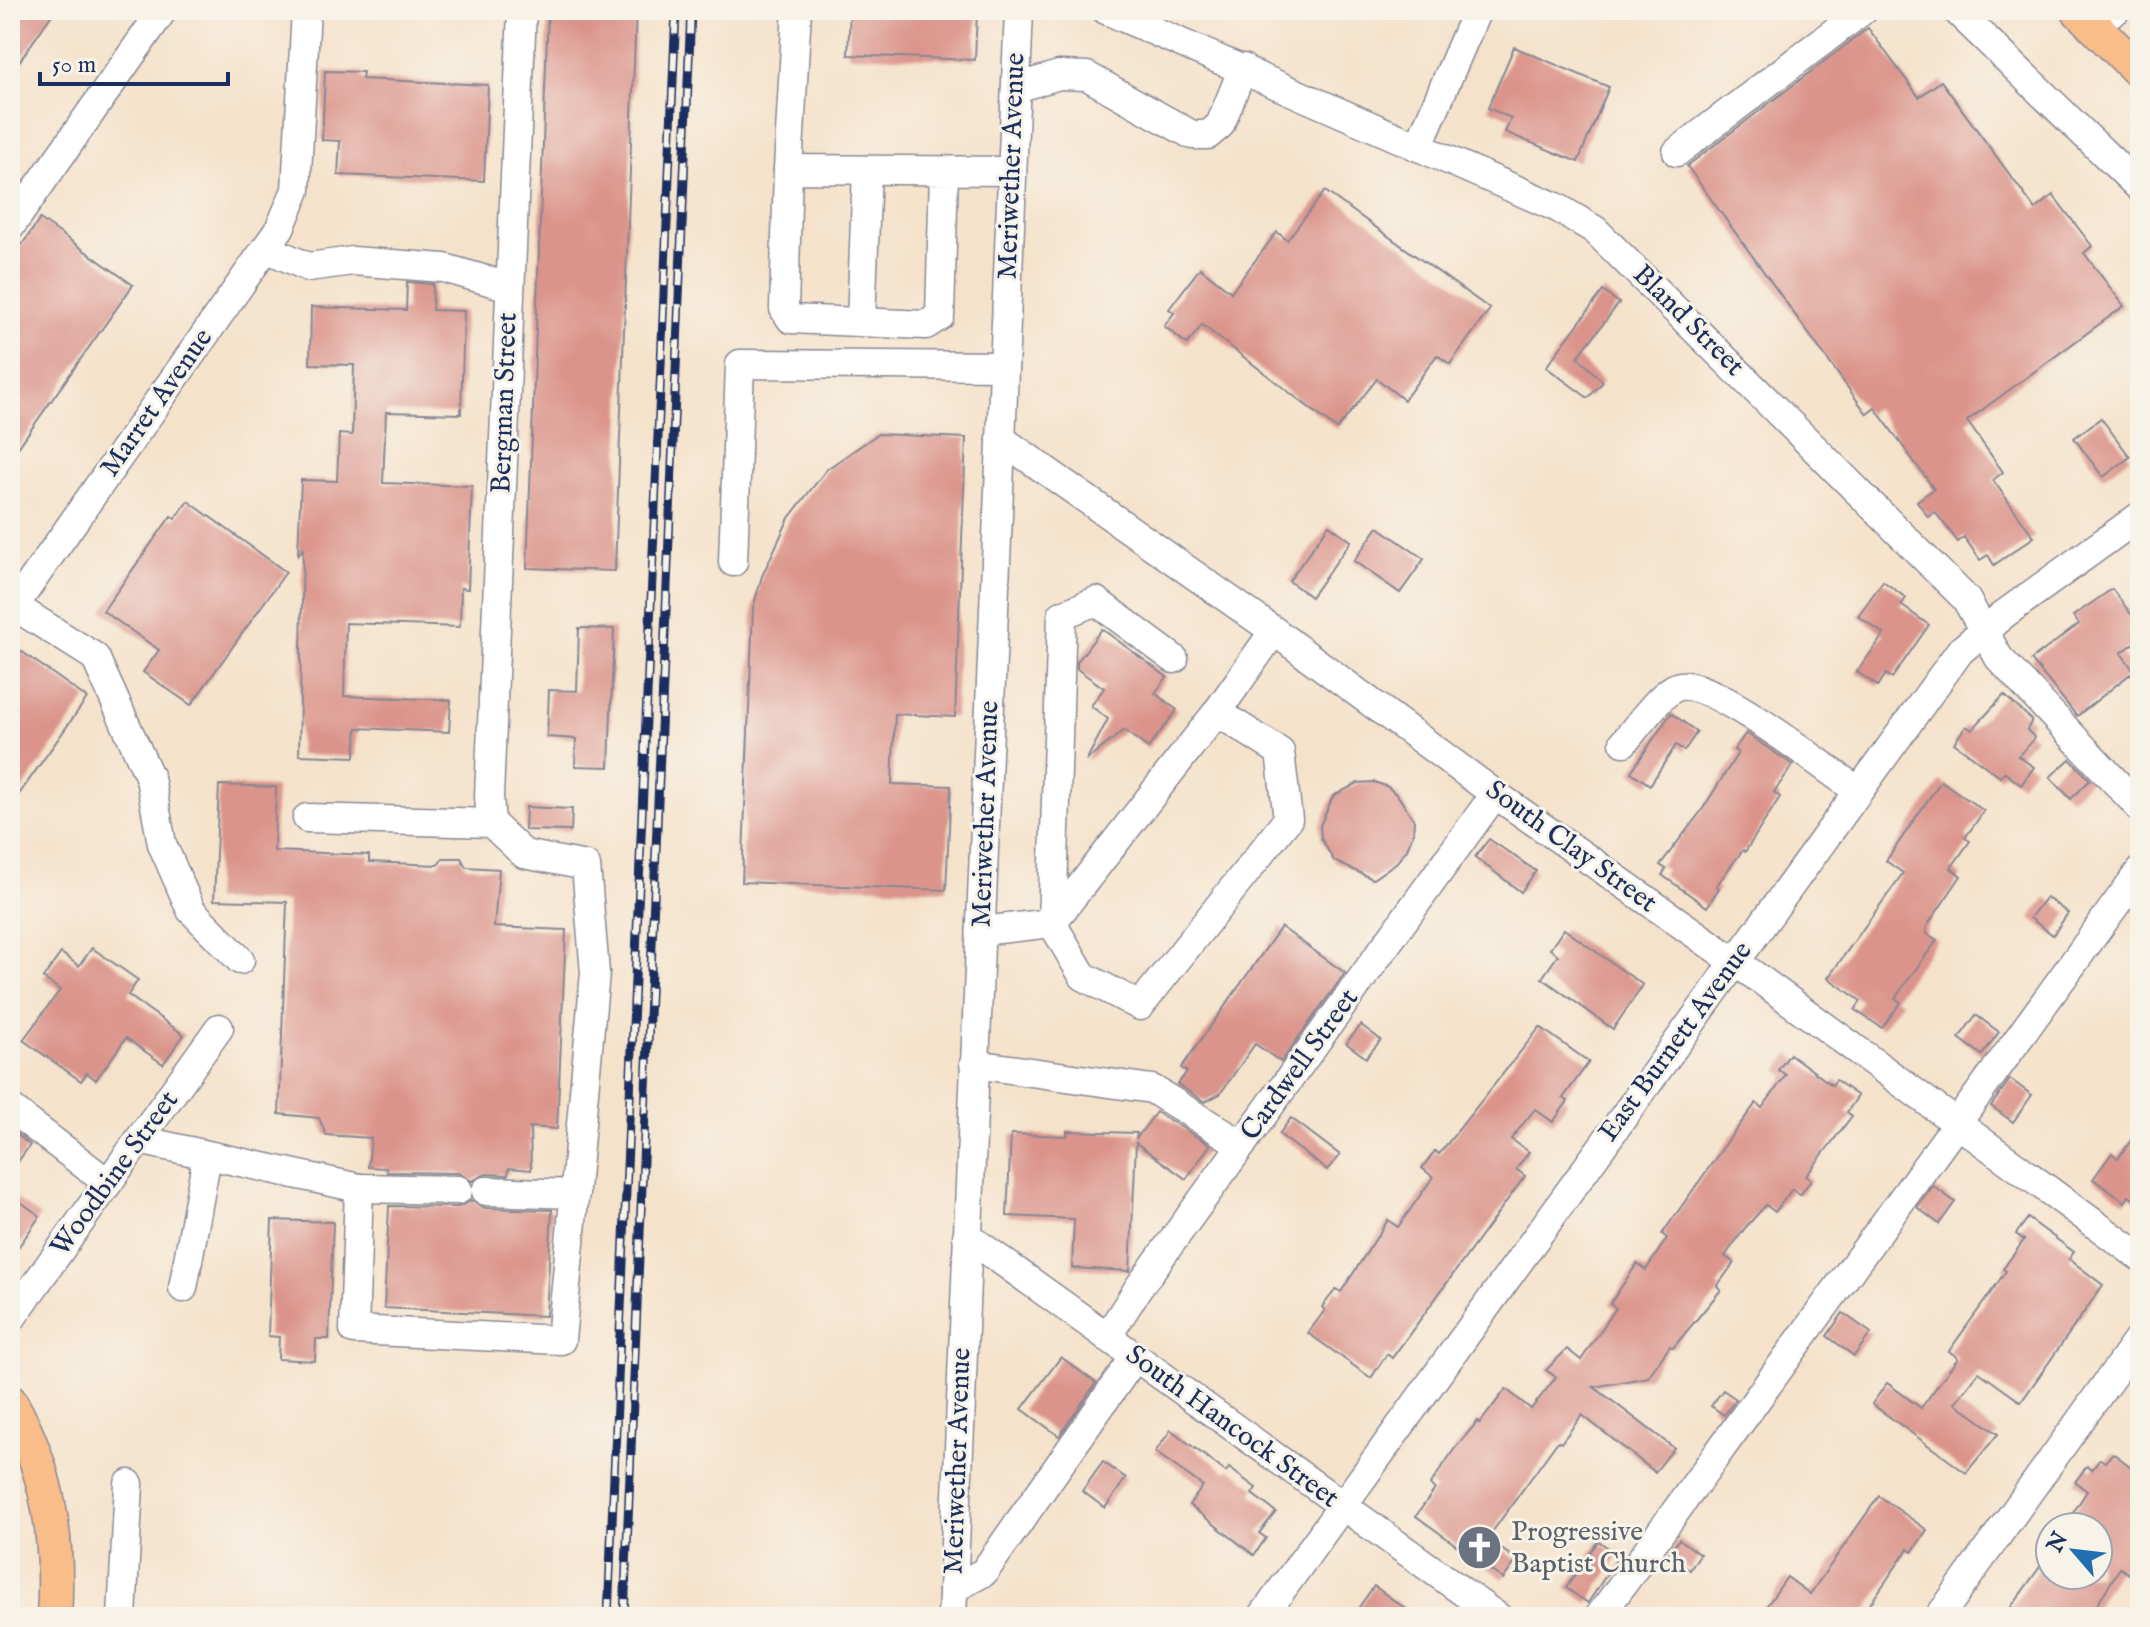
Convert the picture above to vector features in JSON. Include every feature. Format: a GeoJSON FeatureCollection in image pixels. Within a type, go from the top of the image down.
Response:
{"type":"FeatureCollection","features":[{"type":"Feature","properties":{"kind":"main road"},"geometry":{"type":"LineString","coordinates":[[2095,14],[2140,72]]}},
{"type":"Feature","properties":{"kind":"main road"},"geometry":{"type":"LineString","coordinates":[[10,1402],[37,1457],[49,1500],[56,1545],[54,1617]]}},
{"type":"Feature","properties":{"kind":"street"},"geometry":{"type":"LineString","coordinates":[[10,227],[163,10]]}},
{"type":"Feature","properties":{"kind":"street","name":"Marret Avenue"},"geometry":{"type":"LineString","coordinates":[[12,609],[280,228],[296,190],[306,10]]}},
{"type":"Feature","properties":{"kind":"street","name":"Bergman Street"},"geometry":{"type":"LineString","coordinates":[[490,809],[522,10]]}},
{"type":"Feature","properties":{"kind":"street"},"geometry":{"type":"LineString","coordinates":[[797,10],[784,309],[791,319],[926,325],[940,316],[944,171]]}},
{"type":"Feature","properties":{"kind":"street","name":"Meriwether Avenue"},"geometry":{"type":"LineString","coordinates":[[952,1603],[1019,10]]}},
{"type":"Feature","properties":{"kind":"street","name":"Bland Street"},"geometry":{"type":"LineString","coordinates":[[1106,10],[1558,208],[1595,230],[1966,599],[1999,658],[2140,808]]}},
{"type":"Feature","properties":{"kind":"street"},"geometry":{"type":"LineString","coordinates":[[1418,147],[1477,10]]}},
{"type":"Feature","properties":{"kind":"street"},"geometry":{"type":"LineString","coordinates":[[1677,152],[1863,10]]}},
{"type":"Feature","properties":{"kind":"street"},"geometry":{"type":"LineString","coordinates":[[1956,10],[2140,188]]}},
{"type":"Feature","properties":{"kind":"street"},"geometry":{"type":"LineString","coordinates":[[1017,43],[1059,75]]}},
{"type":"Feature","properties":{"kind":"street"},"geometry":{"type":"LineString","coordinates":[[1016,88],[1059,75],[1087,76],[1192,135],[1208,135],[1220,125],[1243,68]]}},
{"type":"Feature","properties":{"kind":"street"},"geometry":{"type":"LineString","coordinates":[[788,169],[1012,171]]}},
{"type":"Feature","properties":{"kind":"street"},"geometry":{"type":"LineString","coordinates":[[861,322],[867,170]]}},
{"type":"Feature","properties":{"kind":"street"},"geometry":{"type":"LineString","coordinates":[[266,248],[308,267],[353,261],[444,268],[510,287]]}},
{"type":"Feature","properties":{"kind":"street"},"geometry":{"type":"LineString","coordinates":[[733,562],[740,364],[1004,366]]}},
{"type":"Feature","properties":{"kind":"street","name":"South Clay Street"},"geometry":{"type":"LineString","coordinates":[[1001,439],[1274,631],[1495,794],[1735,961],[2140,1257]]}},
{"type":"Feature","properties":{"kind":"street","name":"East Burnett Avenue"},"geometry":{"type":"LineString","coordinates":[[1262,1617],[1960,651],[1983,630],[2140,516]]}},
{"type":"Feature","properties":{"kind":"street"},"geometry":{"type":"LineString","coordinates":[[1174,659],[1096,601],[1062,615],[1052,923],[1083,976],[1140,1006],[1288,819],[1280,752],[1217,712]]}},
{"type":"Feature","properties":{"kind":"street"},"geometry":{"type":"LineString","coordinates":[[12,609],[95,657],[150,778],[162,844],[191,910],[240,960]]}},
{"type":"Feature","properties":{"kind":"street"},"geometry":{"type":"LineString","coordinates":[[981,931],[1052,923],[1217,712],[1274,631]]}},
{"type":"Feature","properties":{"kind":"street"},"geometry":{"type":"LineString","coordinates":[[1624,742],[1668,691],[1680,686],[1699,688],[1725,699],[1858,791]]}},
{"type":"Feature","properties":{"kind":"street","name":"Cardwell Street"},"geometry":{"type":"LineString","coordinates":[[1107,1337],[1139,1287],[1495,794]]}},
{"type":"Feature","properties":{"kind":"street"},"geometry":{"type":"LineString","coordinates":[[307,818],[490,809],[524,854],[586,866],[595,973],[561,1340],[354,1330],[359,1188]]}},
{"type":"Feature","properties":{"kind":"street"},"geometry":{"type":"LineString","coordinates":[[1599,1617],[2140,871]]}},
{"type":"Feature","properties":{"kind":"street","name":"Woodbine Street"},"geometry":{"type":"LineString","coordinates":[[10,1320],[219,1028]]}},
{"type":"Feature","properties":{"kind":"street"},"geometry":{"type":"LineString","coordinates":[[974,1064],[1152,1089],[1242,1145]]}},
{"type":"Feature","properties":{"kind":"street"},"geometry":{"type":"LineString","coordinates":[[10,1108],[108,1183]]}},
{"type":"Feature","properties":{"kind":"street"},"geometry":{"type":"LineString","coordinates":[[139,1140],[359,1188],[458,1190]]}},
{"type":"Feature","properties":{"kind":"street"},"geometry":{"type":"LineString","coordinates":[[183,1288],[207,1156]]}},
{"type":"Feature","properties":{"kind":"street"},"geometry":{"type":"LineString","coordinates":[[486,1191],[575,1194]]}},
{"type":"Feature","properties":{"kind":"street","name":"South Hancock Street"},"geometry":{"type":"LineString","coordinates":[[967,1236],[1498,1617]]}},
{"type":"Feature","properties":{"kind":"street"},"geometry":{"type":"LineString","coordinates":[[1939,1617],[2140,1337]]}},
{"type":"Feature","properties":{"kind":"street"},"geometry":{"type":"LineString","coordinates":[[952,1603],[984,1572],[1135,1357]]}},
{"type":"Feature","properties":{"kind":"street"},"geometry":{"type":"LineString","coordinates":[[122,1617],[129,1484]]}},
{"type":"Feature","properties":{"kind":"building"},"geometry":{"type":"Polygon","coordinates":[[[10,10],[55,10],[10,75],[10,10]]]}},
{"type":"Feature","properties":{"kind":"building"},"geometry":{"type":"Polygon","coordinates":[[[548,10],[636,10],[615,571],[527,568],[548,10]]]}},
{"type":"Feature","properties":{"kind":"building"},"geometry":{"type":"Polygon","coordinates":[[[850,10],[977,10],[975,60],[848,55],[850,10]]]}},
{"type":"Feature","properties":{"kind":"building"},"geometry":{"type":"Polygon","coordinates":[[[1868,28],[1919,97],[1941,81],[2035,209],[2053,195],[2092,246],[2084,253],[2124,306],[1967,421],[2003,472],[1993,480],[2034,537],[1994,565],[1988,555],[1980,560],[1964,537],[1958,542],[1935,512],[1928,517],[1917,501],[1934,489],[1875,408],[1867,414],[1687,166],[1868,28]]]}},
{"type":"Feature","properties":{"kind":"building"},"geometry":{"type":"Polygon","coordinates":[[[1514,47],[1609,87],[1578,162],[1505,132],[1511,118],[1488,108],[1514,47]]]}},
{"type":"Feature","properties":{"kind":"building"},"geometry":{"type":"Polygon","coordinates":[[[325,71],[363,72],[362,79],[488,85],[484,181],[338,175],[340,141],[322,140],[325,71]]]}},
{"type":"Feature","properties":{"kind":"building"},"geometry":{"type":"Polygon","coordinates":[[[1325,191],[1490,309],[1450,364],[1437,355],[1404,400],[1377,379],[1337,429],[1202,325],[1187,344],[1164,326],[1174,313],[1169,309],[1200,268],[1231,292],[1277,232],[1287,240],[1325,191]]]}},
{"type":"Feature","properties":{"kind":"building"},"geometry":{"type":"Polygon","coordinates":[[[40,219],[133,285],[10,459],[10,262],[40,219]]]}},
{"type":"Feature","properties":{"kind":"building"},"geometry":{"type":"Polygon","coordinates":[[[407,282],[433,284],[432,310],[464,311],[461,414],[386,412],[383,483],[472,486],[468,589],[461,588],[460,627],[346,623],[344,696],[451,700],[449,732],[357,728],[355,757],[299,755],[303,548],[298,555],[301,480],[337,481],[339,434],[352,435],[354,365],[310,364],[311,307],[406,310],[407,282]]]}},
{"type":"Feature","properties":{"kind":"building"},"geometry":{"type":"Polygon","coordinates":[[[1603,291],[1619,303],[1578,357],[1603,382],[1588,398],[1546,367],[1603,291]]]}},
{"type":"Feature","properties":{"kind":"building"},"geometry":{"type":"Polygon","coordinates":[[[2101,418],[2130,457],[2103,477],[2074,438],[2101,418]]]}},
{"type":"Feature","properties":{"kind":"building"},"geometry":{"type":"Polygon","coordinates":[[[878,434],[966,438],[955,717],[895,714],[892,784],[951,786],[946,890],[742,882],[753,608],[762,576],[789,518],[827,469],[878,434]]]}},
{"type":"Feature","properties":{"kind":"building"},"geometry":{"type":"Polygon","coordinates":[[[188,501],[286,572],[191,705],[143,672],[159,650],[103,611],[171,516],[175,519],[188,501]]]}},
{"type":"Feature","properties":{"kind":"building"},"geometry":{"type":"Polygon","coordinates":[[[1329,525],[1351,541],[1311,597],[1289,581],[1329,525]]]}},
{"type":"Feature","properties":{"kind":"building"},"geometry":{"type":"Polygon","coordinates":[[[1378,527],[1424,559],[1400,593],[1354,561],[1378,527]]]}},
{"type":"Feature","properties":{"kind":"building"},"geometry":{"type":"Polygon","coordinates":[[[1883,581],[1906,598],[1901,605],[1929,625],[1892,678],[1886,674],[1878,686],[1857,672],[1884,634],[1858,616],[1883,581]]]}},
{"type":"Feature","properties":{"kind":"building"},"geometry":{"type":"Polygon","coordinates":[[[2112,589],[2131,614],[2140,608],[2140,639],[2121,653],[2134,671],[2077,716],[2031,660],[2079,624],[2073,616],[2112,589]]]}},
{"type":"Feature","properties":{"kind":"building"},"geometry":{"type":"Polygon","coordinates":[[[579,628],[614,629],[609,767],[575,766],[576,739],[547,737],[549,690],[577,691],[579,628]]]}},
{"type":"Feature","properties":{"kind":"building"},"geometry":{"type":"Polygon","coordinates":[[[1102,629],[1167,677],[1155,693],[1177,710],[1148,748],[1124,730],[1086,761],[1108,719],[1091,706],[1104,688],[1077,669],[1077,662],[1102,629]]]}},
{"type":"Feature","properties":{"kind":"building"},"geometry":{"type":"Polygon","coordinates":[[[21,651],[87,698],[10,807],[10,667],[21,651]]]}},
{"type":"Feature","properties":{"kind":"building"},"geometry":{"type":"Polygon","coordinates":[[[2004,695],[2032,720],[2027,730],[2035,738],[2018,756],[2034,767],[2021,785],[2004,772],[2000,777],[1954,743],[1966,726],[1972,730],[2004,695]]]}},
{"type":"Feature","properties":{"kind":"building"},"geometry":{"type":"Polygon","coordinates":[[[1671,713],[1697,732],[1684,751],[1676,745],[1650,785],[1631,772],[1671,713]]]}},
{"type":"Feature","properties":{"kind":"building"},"geometry":{"type":"Polygon","coordinates":[[[1746,733],[1793,765],[1774,792],[1780,797],[1745,852],[1743,850],[1716,886],[1719,888],[1707,907],[1662,875],[1666,869],[1660,865],[1702,810],[1738,753],[1734,750],[1746,733]]]}},
{"type":"Feature","properties":{"kind":"building"},"geometry":{"type":"Polygon","coordinates":[[[2070,759],[2090,780],[2071,799],[2050,777],[2070,759]]]}},
{"type":"Feature","properties":{"kind":"building"},"geometry":{"type":"Polygon","coordinates":[[[1941,781],[1984,811],[1965,838],[1970,841],[1951,868],[1961,876],[1927,926],[1926,933],[1937,940],[1895,998],[1901,1002],[1882,1028],[1855,1010],[1861,1001],[1828,978],[1903,873],[1886,861],[1941,781]]]}},
{"type":"Feature","properties":{"kind":"building"},"geometry":{"type":"Polygon","coordinates":[[[1374,782],[1388,787],[1398,796],[1414,820],[1407,849],[1397,862],[1373,879],[1334,861],[1321,838],[1320,826],[1333,796],[1358,783],[1374,782]]]}},
{"type":"Feature","properties":{"kind":"building"},"geometry":{"type":"Polygon","coordinates":[[[219,785],[276,787],[274,851],[369,855],[369,862],[438,865],[443,858],[461,858],[466,867],[499,869],[494,927],[566,930],[557,1129],[530,1127],[531,1170],[509,1168],[508,1175],[486,1174],[472,1181],[458,1173],[387,1172],[386,1168],[368,1167],[371,1138],[326,1135],[319,1118],[279,1114],[287,902],[214,900],[219,785]]]}},
{"type":"Feature","properties":{"kind":"building"},"geometry":{"type":"Polygon","coordinates":[[[526,807],[572,809],[571,831],[525,830],[526,807]]]}},
{"type":"Feature","properties":{"kind":"building"},"geometry":{"type":"Polygon","coordinates":[[[1489,839],[1536,871],[1521,892],[1475,857],[1489,839]]]}},
{"type":"Feature","properties":{"kind":"building"},"geometry":{"type":"Polygon","coordinates":[[[2046,897],[2068,913],[2053,935],[2030,918],[2046,897]]]}},
{"type":"Feature","properties":{"kind":"building"},"geometry":{"type":"Polygon","coordinates":[[[1281,927],[1345,973],[1281,1062],[1255,1044],[1220,1094],[1205,1102],[1177,1084],[1187,1072],[1181,1068],[1281,927]]]}},
{"type":"Feature","properties":{"kind":"building"},"geometry":{"type":"Polygon","coordinates":[[[1564,929],[1643,985],[1613,1029],[1542,978],[1558,955],[1550,949],[1564,929]]]}},
{"type":"Feature","properties":{"kind":"building"},"geometry":{"type":"Polygon","coordinates":[[[92,948],[138,980],[128,995],[184,1035],[163,1064],[126,1038],[96,1080],[87,1073],[81,1081],[23,1040],[60,990],[43,978],[61,953],[79,966],[92,948]]]}},
{"type":"Feature","properties":{"kind":"building"},"geometry":{"type":"Polygon","coordinates":[[[1976,1015],[1999,1032],[1982,1055],[1959,1038],[1976,1015]]]}},
{"type":"Feature","properties":{"kind":"building"},"geometry":{"type":"Polygon","coordinates":[[[1361,1025],[1381,1040],[1366,1058],[1346,1043],[1361,1025]]]}},
{"type":"Feature","properties":{"kind":"building"},"geometry":{"type":"Polygon","coordinates":[[[1540,1027],[1589,1062],[1563,1098],[1568,1101],[1553,1122],[1535,1109],[1511,1139],[1529,1152],[1516,1169],[1525,1176],[1392,1358],[1387,1354],[1371,1378],[1308,1333],[1325,1310],[1322,1307],[1336,1289],[1341,1292],[1388,1220],[1398,1227],[1433,1177],[1422,1168],[1435,1151],[1439,1154],[1540,1027]]]}},
{"type":"Feature","properties":{"kind":"building"},"geometry":{"type":"Polygon","coordinates":[[[1790,1054],[1832,1085],[1836,1080],[1858,1096],[1847,1112],[1852,1116],[1806,1176],[1811,1180],[1800,1195],[1792,1189],[1775,1212],[1766,1205],[1745,1228],[1725,1256],[1734,1263],[1717,1286],[1721,1290],[1673,1348],[1670,1346],[1648,1377],[1594,1387],[1674,1448],[1655,1472],[1582,1415],[1561,1443],[1558,1441],[1487,1539],[1517,1560],[1503,1579],[1416,1516],[1435,1489],[1430,1485],[1455,1448],[1478,1421],[1480,1423],[1506,1389],[1531,1409],[1556,1377],[1546,1370],[1567,1349],[1581,1360],[1616,1308],[1610,1304],[1637,1264],[1646,1270],[1667,1238],[1662,1234],[1727,1142],[1756,1103],[1762,1108],[1786,1075],[1778,1070],[1790,1054]]]}},
{"type":"Feature","properties":{"kind":"building"},"geometry":{"type":"Polygon","coordinates":[[[2010,1079],[2032,1095],[2013,1122],[1991,1106],[2010,1079]]]}},
{"type":"Feature","properties":{"kind":"building"},"geometry":{"type":"Polygon","coordinates":[[[1156,1112],[1210,1145],[1186,1179],[1136,1143],[1130,1271],[1072,1268],[1074,1219],[1007,1216],[1011,1134],[1067,1136],[1067,1131],[1137,1133],[1136,1139],[1156,1112]]]}},
{"type":"Feature","properties":{"kind":"building"},"geometry":{"type":"Polygon","coordinates":[[[1291,1118],[1340,1155],[1327,1170],[1279,1134],[1291,1118]]]}},
{"type":"Feature","properties":{"kind":"building"},"geometry":{"type":"Polygon","coordinates":[[[2140,1128],[2140,1204],[2129,1196],[2125,1202],[2093,1179],[2112,1153],[2118,1158],[2140,1128]]]}},
{"type":"Feature","properties":{"kind":"building"},"geometry":{"type":"Polygon","coordinates":[[[10,1129],[30,1145],[10,1173],[10,1129]]]}},
{"type":"Feature","properties":{"kind":"building"},"geometry":{"type":"Polygon","coordinates":[[[1933,1186],[1955,1202],[1939,1224],[1917,1207],[1933,1186]]]}},
{"type":"Feature","properties":{"kind":"building"},"geometry":{"type":"Polygon","coordinates":[[[10,1194],[40,1216],[10,1259],[10,1194]]]}},
{"type":"Feature","properties":{"kind":"building"},"geometry":{"type":"Polygon","coordinates":[[[472,1200],[485,1208],[552,1210],[546,1316],[384,1308],[389,1206],[458,1207],[472,1200]]]}},
{"type":"Feature","properties":{"kind":"building"},"geometry":{"type":"Polygon","coordinates":[[[2028,1218],[2074,1252],[2069,1259],[2103,1285],[2021,1402],[1979,1372],[1955,1403],[1998,1434],[1966,1473],[1872,1404],[1887,1383],[1921,1408],[1958,1358],[1949,1351],[2006,1271],[2003,1269],[2024,1240],[2016,1234],[2028,1218]]]}},
{"type":"Feature","properties":{"kind":"building"},"geometry":{"type":"Polygon","coordinates":[[[272,1220],[333,1222],[329,1339],[316,1339],[315,1361],[278,1359],[279,1337],[268,1336],[272,1220]]]}},
{"type":"Feature","properties":{"kind":"building"},"geometry":{"type":"Polygon","coordinates":[[[1843,1313],[1871,1333],[1854,1356],[1827,1336],[1843,1313]]]}},
{"type":"Feature","properties":{"kind":"building"},"geometry":{"type":"Polygon","coordinates":[[[1061,1357],[1096,1383],[1059,1436],[1022,1409],[1061,1357]]]}},
{"type":"Feature","properties":{"kind":"building"},"geometry":{"type":"Polygon","coordinates":[[[1723,1390],[1736,1399],[1724,1415],[1711,1406],[1723,1390]]]}},
{"type":"Feature","properties":{"kind":"building"},"geometry":{"type":"Polygon","coordinates":[[[1171,1430],[1226,1472],[1229,1468],[1256,1488],[1252,1494],[1276,1512],[1259,1533],[1266,1538],[1254,1555],[1189,1505],[1203,1486],[1155,1452],[1171,1430]]]}},
{"type":"Feature","properties":{"kind":"building"},"geometry":{"type":"Polygon","coordinates":[[[2113,1453],[2140,1474],[2140,1564],[2132,1576],[2120,1568],[2114,1577],[2114,1511],[2074,1511],[2087,1491],[2075,1482],[2087,1466],[2092,1470],[2100,1459],[2105,1462],[2113,1453]]]}},
{"type":"Feature","properties":{"kind":"building"},"geometry":{"type":"Polygon","coordinates":[[[1103,1462],[1126,1478],[1105,1508],[1082,1491],[1103,1462]]]}},
{"type":"Feature","properties":{"kind":"building"},"geometry":{"type":"Polygon","coordinates":[[[1879,1496],[1927,1530],[1912,1552],[1908,1549],[1861,1617],[1759,1617],[1787,1577],[1810,1594],[1879,1496]]]}},
{"type":"Feature","properties":{"kind":"building"},"geometry":{"type":"Polygon","coordinates":[[[1679,1539],[1700,1554],[1690,1570],[1668,1555],[1679,1539]]]}},
{"type":"Feature","properties":{"kind":"building"},"geometry":{"type":"Polygon","coordinates":[[[1598,1541],[1619,1555],[1588,1603],[1566,1588],[1598,1541]]]}},
{"type":"Feature","properties":{"kind":"building"},"geometry":{"type":"Polygon","coordinates":[[[2034,1575],[2034,1591],[2105,1591],[2089,1617],[2024,1617],[2011,1607],[2034,1575]]]}},
{"type":"Feature","properties":{"kind":"building"},"geometry":{"type":"Polygon","coordinates":[[[1374,1586],[1417,1617],[1352,1617],[1374,1586]]]}},
{"type":"Feature","properties":{"kind":"railway"},"geometry":{"type":"LineString","coordinates":[[608,1617],[676,10]]}},
{"type":"Feature","properties":{"kind":"railway"},"geometry":{"type":"LineString","coordinates":[[624,1617],[691,10]]}},
{"type":"Feature","properties":{"kind":"place","name":"Progressive Baptist Church"},"geometry":{"type":"Point","coordinates":[1480,1548]}}]}
